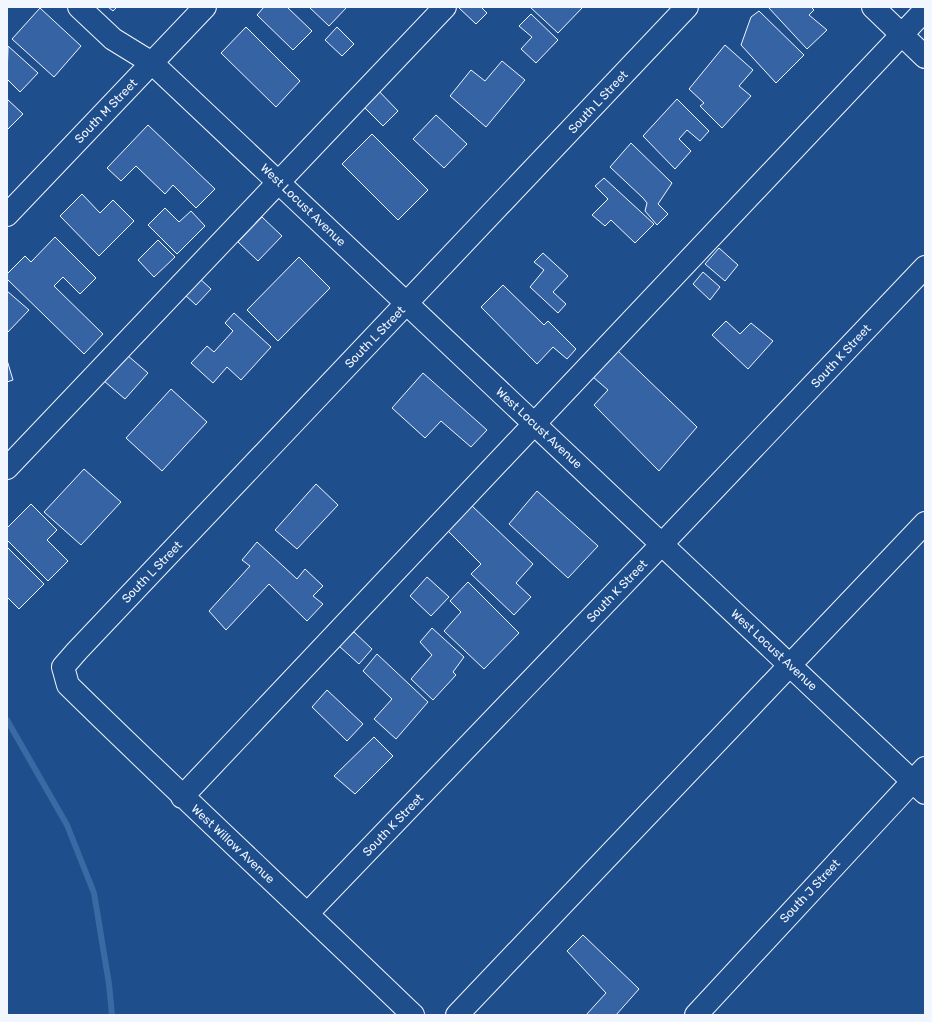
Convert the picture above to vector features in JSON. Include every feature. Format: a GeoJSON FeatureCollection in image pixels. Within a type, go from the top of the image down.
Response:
{"type":"FeatureCollection","features":[{"type":"Feature","properties":{"kind":"street","name":"West Locust Avenue"},"geometry":{"type":"LineString","coordinates":[[79,7],[113,39],[152,63],[280,182],[406,304],[791,666],[921,781]]}},
{"type":"Feature","properties":{"kind":"street","name":"South M Street"},"geometry":{"type":"LineString","coordinates":[[7,215],[205,7]]}},
{"type":"Feature","properties":{"kind":"street"},"geometry":{"type":"LineString","coordinates":[[7,468],[445,7]]}},
{"type":"Feature","properties":{"kind":"street","name":"South L Street"},"geometry":{"type":"LineString","coordinates":[[63,667],[76,650],[687,7]]}},
{"type":"Feature","properties":{"kind":"street"},"geometry":{"type":"LineString","coordinates":[[873,7],[925,57]]}},
{"type":"Feature","properties":{"kind":"street"},"geometry":{"type":"LineString","coordinates":[[182,796],[925,10]]}},
{"type":"Feature","properties":{"kind":"street","name":"South K Street"},"geometry":{"type":"LineString","coordinates":[[308,913],[925,267]]}},
{"type":"Feature","properties":{"kind":"street"},"geometry":{"type":"LineString","coordinates":[[457,1015],[791,666],[925,523]]}},
{"type":"Feature","properties":{"kind":"street","name":"West Willow Avenue"},"geometry":{"type":"LineString","coordinates":[[63,667],[68,684],[182,796],[308,913],[413,1015]]}},
{"type":"Feature","properties":{"kind":"street","name":"South J Street"},"geometry":{"type":"LineString","coordinates":[[696,1015],[921,781]]}},
{"type":"Feature","properties":{"kind":"building"},"geometry":{"type":"Polygon","coordinates":[[[108,7],[117,7],[113,11],[108,7]]]}},
{"type":"Feature","properties":{"kind":"building"},"geometry":{"type":"Polygon","coordinates":[[[264,7],[287,7],[312,31],[293,50],[257,15],[264,7]]]}},
{"type":"Feature","properties":{"kind":"building"},"geometry":{"type":"Polygon","coordinates":[[[309,7],[347,7],[329,26],[309,7]]]}},
{"type":"Feature","properties":{"kind":"building"},"geometry":{"type":"Polygon","coordinates":[[[458,7],[481,7],[487,13],[476,24],[458,7]]]}},
{"type":"Feature","properties":{"kind":"building"},"geometry":{"type":"Polygon","coordinates":[[[530,7],[583,7],[558,33],[530,7]]]}},
{"type":"Feature","properties":{"kind":"building"},"geometry":{"type":"Polygon","coordinates":[[[768,7],[811,7],[814,10],[809,15],[827,30],[807,49],[768,7]]]}},
{"type":"Feature","properties":{"kind":"building"},"geometry":{"type":"Polygon","coordinates":[[[40,8],[81,46],[54,77],[12,39],[40,8]]]}},
{"type":"Feature","properties":{"kind":"building"},"geometry":{"type":"Polygon","coordinates":[[[759,11],[804,55],[776,83],[741,45],[751,17],[759,11]]]}},
{"type":"Feature","properties":{"kind":"building"},"geometry":{"type":"Polygon","coordinates":[[[531,14],[558,40],[536,63],[521,49],[532,37],[519,26],[531,14]]]}},
{"type":"Feature","properties":{"kind":"building"},"geometry":{"type":"Polygon","coordinates":[[[246,27],[300,81],[276,107],[221,53],[246,27]]]}},
{"type":"Feature","properties":{"kind":"building"},"geometry":{"type":"Polygon","coordinates":[[[337,27],[354,44],[342,56],[325,40],[337,27]]]}},
{"type":"Feature","properties":{"kind":"building"},"geometry":{"type":"Polygon","coordinates":[[[725,45],[753,70],[739,86],[751,96],[722,128],[700,106],[704,103],[689,89],[725,45]]]}},
{"type":"Feature","properties":{"kind":"building"},"geometry":{"type":"Polygon","coordinates":[[[8,46],[38,73],[20,92],[7,79],[8,46]]]}},
{"type":"Feature","properties":{"kind":"building"},"geometry":{"type":"Polygon","coordinates":[[[502,61],[525,80],[486,127],[450,96],[471,70],[485,81],[502,61]]]}},
{"type":"Feature","properties":{"kind":"building"},"geometry":{"type":"Polygon","coordinates":[[[374,86],[398,111],[383,126],[358,101],[374,86]]]}},
{"type":"Feature","properties":{"kind":"building"},"geometry":{"type":"Polygon","coordinates":[[[7,99],[23,114],[7,130],[7,99]]]}},
{"type":"Feature","properties":{"kind":"building"},"geometry":{"type":"Polygon","coordinates":[[[677,99],[709,131],[700,141],[687,130],[679,139],[691,151],[675,169],[643,136],[677,99]]]}},
{"type":"Feature","properties":{"kind":"building"},"geometry":{"type":"Polygon","coordinates":[[[436,115],[467,144],[444,168],[413,139],[436,115]]]}},
{"type":"Feature","properties":{"kind":"building"},"geometry":{"type":"Polygon","coordinates":[[[148,125],[215,189],[196,208],[173,185],[165,194],[136,166],[121,181],[107,168],[148,125]]]}},
{"type":"Feature","properties":{"kind":"building"},"geometry":{"type":"Polygon","coordinates":[[[372,134],[428,190],[398,220],[342,164],[372,134]]]}},
{"type":"Feature","properties":{"kind":"building"},"geometry":{"type":"Polygon","coordinates":[[[631,143],[672,183],[658,204],[668,214],[657,225],[645,211],[647,203],[643,198],[610,167],[631,143]]]}},
{"type":"Feature","properties":{"kind":"building"},"geometry":{"type":"Polygon","coordinates":[[[604,178],[654,224],[635,243],[611,220],[605,226],[592,215],[608,199],[595,186],[604,178]]]}},
{"type":"Feature","properties":{"kind":"building"},"geometry":{"type":"Polygon","coordinates":[[[82,194],[100,213],[113,200],[134,221],[99,256],[60,216],[82,194]]]}},
{"type":"Feature","properties":{"kind":"building"},"geometry":{"type":"Polygon","coordinates":[[[165,208],[179,222],[191,211],[205,226],[177,254],[148,225],[165,208]]]}},
{"type":"Feature","properties":{"kind":"building"},"geometry":{"type":"Polygon","coordinates":[[[262,217],[282,236],[258,261],[238,242],[262,217]]]}},
{"type":"Feature","properties":{"kind":"building"},"geometry":{"type":"Polygon","coordinates":[[[55,237],[96,278],[80,294],[63,277],[54,286],[103,334],[84,354],[7,279],[7,274],[25,256],[31,262],[55,237]]]}},
{"type":"Feature","properties":{"kind":"building"},"geometry":{"type":"Polygon","coordinates":[[[158,240],[175,257],[154,277],[138,260],[158,240]]]}},
{"type":"Feature","properties":{"kind":"building"},"geometry":{"type":"Polygon","coordinates":[[[719,248],[738,265],[725,281],[705,264],[719,248]]]}},
{"type":"Feature","properties":{"kind":"building"},"geometry":{"type":"Polygon","coordinates":[[[543,253],[568,276],[553,292],[566,304],[558,313],[530,287],[544,270],[534,262],[543,253]]]}},
{"type":"Feature","properties":{"kind":"building"},"geometry":{"type":"Polygon","coordinates":[[[299,257],[330,288],[278,341],[247,310],[299,257]]]}},
{"type":"Feature","properties":{"kind":"building"},"geometry":{"type":"Polygon","coordinates":[[[703,272],[720,287],[710,300],[693,284],[703,272]]]}},
{"type":"Feature","properties":{"kind":"building"},"geometry":{"type":"Polygon","coordinates":[[[199,278],[211,289],[196,305],[184,294],[199,278]]]}},
{"type":"Feature","properties":{"kind":"building"},"geometry":{"type":"Polygon","coordinates":[[[503,285],[544,325],[548,321],[576,349],[567,359],[553,347],[537,364],[481,307],[503,285]]]}},
{"type":"Feature","properties":{"kind":"building"},"geometry":{"type":"Polygon","coordinates":[[[7,291],[29,310],[7,333],[7,291]]]}},
{"type":"Feature","properties":{"kind":"building"},"geometry":{"type":"Polygon","coordinates":[[[234,313],[271,347],[241,380],[227,367],[213,383],[191,363],[207,346],[214,352],[233,331],[225,323],[234,313]]]}},
{"type":"Feature","properties":{"kind":"building"},"geometry":{"type":"Polygon","coordinates":[[[726,321],[740,334],[751,323],[773,341],[748,369],[712,335],[726,321]]]}},
{"type":"Feature","properties":{"kind":"building"},"geometry":{"type":"Polygon","coordinates":[[[617,350],[697,427],[659,471],[594,405],[608,390],[593,377],[617,350]]]}},
{"type":"Feature","properties":{"kind":"building"},"geometry":{"type":"Polygon","coordinates":[[[127,355],[148,373],[125,399],[104,381],[127,355]]]}},
{"type":"Feature","properties":{"kind":"building"},"geometry":{"type":"Polygon","coordinates":[[[7,360],[13,380],[7,382],[7,360]]]}},
{"type":"Feature","properties":{"kind":"building"},"geometry":{"type":"Polygon","coordinates":[[[423,373],[487,430],[471,447],[441,421],[425,438],[392,408],[423,373]]]}},
{"type":"Feature","properties":{"kind":"building"},"geometry":{"type":"Polygon","coordinates":[[[171,389],[207,422],[162,471],[126,438],[171,389]]]}},
{"type":"Feature","properties":{"kind":"building"},"geometry":{"type":"Polygon","coordinates":[[[84,469],[121,502],[81,545],[44,512],[84,469]]]}},
{"type":"Feature","properties":{"kind":"building"},"geometry":{"type":"Polygon","coordinates":[[[316,484],[338,505],[297,549],[275,530],[316,484]]]}},
{"type":"Feature","properties":{"kind":"building"},"geometry":{"type":"Polygon","coordinates":[[[537,491],[598,546],[568,578],[509,524],[537,491]]]}},
{"type":"Feature","properties":{"kind":"building"},"geometry":{"type":"Polygon","coordinates":[[[31,504],[57,530],[47,540],[68,561],[48,581],[7,540],[7,528],[31,504]]]}},
{"type":"Feature","properties":{"kind":"building"},"geometry":{"type":"Polygon","coordinates":[[[471,505],[533,564],[516,583],[531,597],[514,615],[471,574],[481,564],[448,531],[471,505]]]}},
{"type":"Feature","properties":{"kind":"building"},"geometry":{"type":"Polygon","coordinates":[[[257,542],[297,579],[305,569],[323,586],[313,596],[323,604],[307,621],[269,584],[226,630],[209,611],[250,566],[242,560],[257,542]]]}},
{"type":"Feature","properties":{"kind":"building"},"geometry":{"type":"Polygon","coordinates":[[[7,547],[44,584],[19,609],[7,597],[7,547]]]}},
{"type":"Feature","properties":{"kind":"building"},"geometry":{"type":"Polygon","coordinates":[[[427,577],[449,597],[431,616],[410,596],[427,577]]]}},
{"type":"Feature","properties":{"kind":"building"},"geometry":{"type":"Polygon","coordinates":[[[468,582],[519,633],[484,669],[444,631],[461,612],[450,601],[468,582]]]}},
{"type":"Feature","properties":{"kind":"building"},"geometry":{"type":"Polygon","coordinates":[[[432,628],[464,657],[453,672],[456,675],[433,700],[411,679],[432,655],[420,642],[432,628]]]}},
{"type":"Feature","properties":{"kind":"building"},"geometry":{"type":"Polygon","coordinates":[[[354,632],[372,649],[359,664],[339,646],[354,632]]]}},
{"type":"Feature","properties":{"kind":"building"},"geometry":{"type":"Polygon","coordinates":[[[377,654],[428,702],[396,739],[374,719],[392,699],[363,671],[377,654]]]}},
{"type":"Feature","properties":{"kind":"building"},"geometry":{"type":"Polygon","coordinates":[[[327,690],[363,724],[347,741],[312,707],[327,690]]]}},
{"type":"Feature","properties":{"kind":"building"},"geometry":{"type":"Polygon","coordinates":[[[374,737],[393,756],[355,794],[334,776],[374,737]]]}},
{"type":"Feature","properties":{"kind":"building"},"geometry":{"type":"Polygon","coordinates":[[[583,935],[639,989],[616,1015],[586,1015],[606,993],[567,951],[583,935]]]}},
{"type":"Feature","properties":{"kind":"waterway"},"geometry":{"type":"LineString","coordinates":[[7,720],[67,825],[94,893],[109,984],[112,1015]]}}]}
